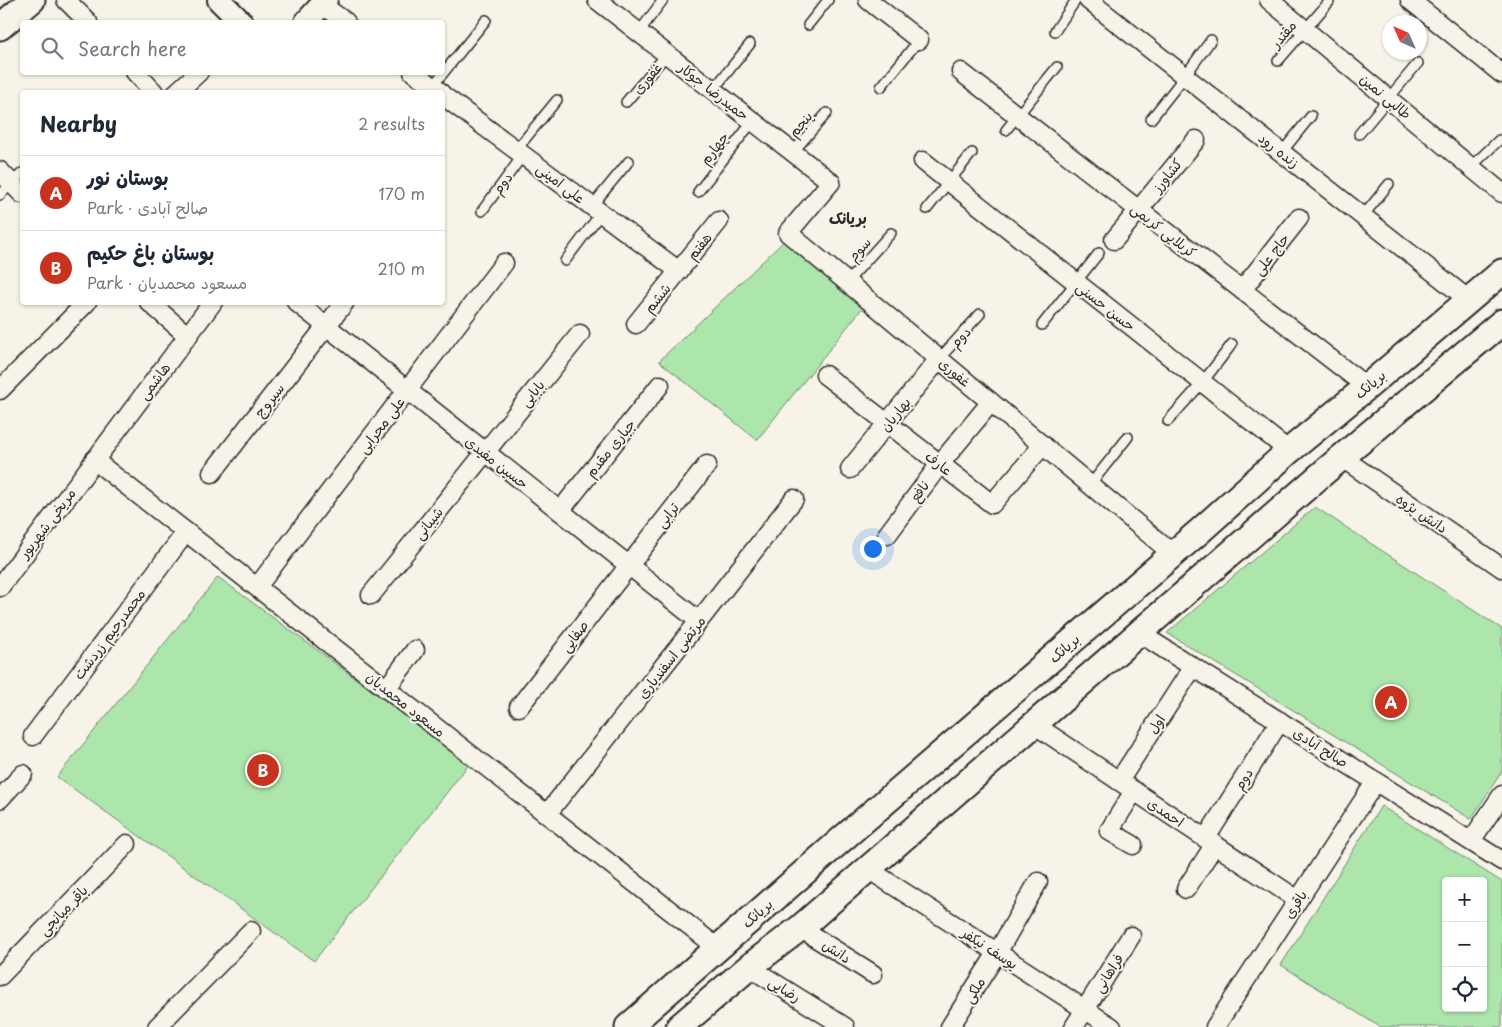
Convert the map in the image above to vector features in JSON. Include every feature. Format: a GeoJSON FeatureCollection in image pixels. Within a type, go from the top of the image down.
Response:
{"type":"FeatureCollection","features":[{"type":"Feature","properties":{"kind":"main road"},"geometry":{"type":"LineString","coordinates":[[0,27],[32,0]]}},
{"type":"Feature","properties":{"kind":"main road","name":"بریانک"},"geometry":{"type":"LineString","coordinates":[[628,1027],[1289,451],[1502,272]]}},
{"type":"Feature","properties":{"kind":"main road"},"geometry":{"type":"LineString","coordinates":[[679,1027],[800,928],[1341,457],[1502,322]]}},
{"type":"Feature","properties":{"kind":"main road"},"geometry":{"type":"LineString","coordinates":[[841,840],[868,869]]}},
{"type":"Feature","properties":{"kind":"street"},"geometry":{"type":"LineString","coordinates":[[66,0],[86,20]]}},
{"type":"Feature","properties":{"kind":"street"},"geometry":{"type":"LineString","coordinates":[[219,0],[239,20]]}},
{"type":"Feature","properties":{"kind":"street","name":"حمیدرضا جوکار"},"geometry":{"type":"LineString","coordinates":[[597,0],[831,182]]}},
{"type":"Feature","properties":{"kind":"street"},"geometry":{"type":"LineString","coordinates":[[868,0],[919,40]]}},
{"type":"Feature","properties":{"kind":"street","name":"زنده رود"},"geometry":{"type":"LineString","coordinates":[[1088,0],[1469,300]]}},
{"type":"Feature","properties":{"kind":"street","name":"طالبی نمین"},"geometry":{"type":"LineString","coordinates":[[1269,0],[1502,193]]}},
{"type":"Feature","properties":{"kind":"street"},"geometry":{"type":"LineString","coordinates":[[1410,0],[1502,74]]}},
{"type":"Feature","properties":{"kind":"street"},"geometry":{"type":"LineString","coordinates":[[308,20],[324,2],[344,20]]}},
{"type":"Feature","properties":{"kind":"street","name":"کربلایی کریمی"},"geometry":{"type":"LineString","coordinates":[[961,72],[1367,387]]}},
{"type":"Feature","properties":{"kind":"street"},"geometry":{"type":"LineString","coordinates":[[138,75],[152,90]]}},
{"type":"Feature","properties":{"kind":"street"},"geometry":{"type":"LineString","coordinates":[[179,90],[196,75]]}},
{"type":"Feature","properties":{"kind":"street","name":"علی امینی"},"geometry":{"type":"LineString","coordinates":[[417,75],[437,90]]}},
{"type":"Feature","properties":{"kind":"street","name":"علی امینی"},"geometry":{"type":"LineString","coordinates":[[445,96],[678,271]]}},
{"type":"Feature","properties":{"kind":"street","name":"کشاورز"},"geometry":{"type":"LineString","coordinates":[[1138,210],[1196,140]]}},
{"type":"Feature","properties":{"kind":"street","name":"حسن حسنی"},"geometry":{"type":"LineString","coordinates":[[923,161],[1289,451]]}},
{"type":"Feature","properties":{"kind":"street","name":"غفوری"},"geometry":{"type":"LineString","coordinates":[[831,182],[788,233],[1172,554]]}},
{"type":"Feature","properties":{"kind":"street"},"geometry":{"type":"LineString","coordinates":[[1114,240],[1138,210]]}},
{"type":"Feature","properties":{"kind":"street","name":"حاج علی"},"geometry":{"type":"LineString","coordinates":[[1242,290],[1299,218]]}},
{"type":"Feature","properties":{"kind":"street","name":"هفتم"},"geometry":{"type":"LineString","coordinates":[[678,271],[719,221]]}},
{"type":"Feature","properties":{"kind":"street","name":"علی محرابی"},"geometry":{"type":"LineString","coordinates":[[257,588],[504,263]]}},
{"type":"Feature","properties":{"kind":"street","name":"ششم"},"geometry":{"type":"LineString","coordinates":[[636,324],[678,271]]}},
{"type":"Feature","properties":{"kind":"street"},"geometry":{"type":"LineString","coordinates":[[0,390],[84,305]]}},
{"type":"Feature","properties":{"kind":"street"},"geometry":{"type":"LineString","coordinates":[[152,305],[188,336]]}},
{"type":"Feature","properties":{"kind":"street","name":"هاشمی"},"geometry":{"type":"LineString","coordinates":[[94,460],[212,305]]}},
{"type":"Feature","properties":{"kind":"street","name":"حسین مفیدی"},"geometry":{"type":"LineString","coordinates":[[300,305],[699,621]]}},
{"type":"Feature","properties":{"kind":"street","name":"سیروج"},"geometry":{"type":"LineString","coordinates":[[212,473],[343,305]]}},
{"type":"Feature","properties":{"kind":"street","name":"بابایی"},"geometry":{"type":"LineString","coordinates":[[485,452],[580,334]]}},
{"type":"Feature","properties":{"kind":"street","name":"بهاریان"},"geometry":{"type":"LineString","coordinates":[[850,469],[939,359]]}},
{"type":"Feature","properties":{"kind":"street","name":"عارف"},"geometry":{"type":"LineString","coordinates":[[825,375],[992,504],[1042,445]]}},
{"type":"Feature","properties":{"kind":"street","name":"جباری مقدم"},"geometry":{"type":"LineString","coordinates":[[560,511],[660,385]]}},
{"type":"Feature","properties":{"kind":"street","name":"نافع"},"geometry":{"type":"LineString","coordinates":[[887,535],[940,464],[991,402]]}},
{"type":"Feature","properties":{"kind":"street","name":"شیبانی"},"geometry":{"type":"LineString","coordinates":[[371,595],[485,452]]}},
{"type":"Feature","properties":{"kind":"street","name":"دانش پژوه"},"geometry":{"type":"LineString","coordinates":[[1341,457],[1502,568]]}},
{"type":"Feature","properties":{"kind":"street","name":"مسعود محمدیان"},"geometry":{"type":"LineString","coordinates":[[94,460],[718,948]]}},
{"type":"Feature","properties":{"kind":"street","name":"مریخی شهریور"},"geometry":{"type":"LineString","coordinates":[[0,586],[94,460]]}},
{"type":"Feature","properties":{"kind":"street","name":"ترابی"},"geometry":{"type":"LineString","coordinates":[[628,565],[707,465]]}},
{"type":"Feature","properties":{"kind":"street","name":"مرتضی اسفندیاری"},"geometry":{"type":"LineString","coordinates":[[546,814],[794,498]]}},
{"type":"Feature","properties":{"kind":"street","name":"محمدرحیم زردشت"},"geometry":{"type":"LineString","coordinates":[[33,736],[186,532]]}},
{"type":"Feature","properties":{"kind":"street","name":"صفایی"},"geometry":{"type":"LineString","coordinates":[[519,707],[628,565]]}},
{"type":"Feature","properties":{"kind":"street","name":"صالح آبادی"},"geometry":{"type":"LineString","coordinates":[[1139,633],[1502,861]]}},
{"type":"Feature","properties":{"kind":"street"},"geometry":{"type":"LineString","coordinates":[[386,689],[415,650]]}},
{"type":"Feature","properties":{"kind":"street","name":"اول"},"geometry":{"type":"LineString","coordinates":[[1119,780],[1194,667]]}},
{"type":"Feature","properties":{"kind":"street","name":"دوم"},"geometry":{"type":"LineString","coordinates":[[1186,889],[1210,841],[1280,721]]}},
{"type":"Feature","properties":{"kind":"street","name":"احمدی"},"geometry":{"type":"LineString","coordinates":[[1034,725],[1298,900]]}},
{"type":"Feature","properties":{"kind":"street"},"geometry":{"type":"LineString","coordinates":[[0,799],[23,774]]}},
{"type":"Feature","properties":{"kind":"street","name":"باقری"},"geometry":{"type":"LineString","coordinates":[[1215,1027],[1376,781]]}},
{"type":"Feature","properties":{"kind":"street"},"geometry":{"type":"LineString","coordinates":[[1133,845],[1109,831],[1134,791]]}},
{"type":"Feature","properties":{"kind":"street"},"geometry":{"type":"LineString","coordinates":[[1471,841],[1502,795]]}},
{"type":"Feature","properties":{"kind":"street","name":"باقر میانجی"},"geometry":{"type":"LineString","coordinates":[[0,976],[127,844]]}},
{"type":"Feature","properties":{"kind":"street","name":"یوسف نیکفر"},"geometry":{"type":"LineString","coordinates":[[868,869],[1112,1027]]}},
{"type":"Feature","properties":{"kind":"street","name":"ملکی"},"geometry":{"type":"LineString","coordinates":[[950,1027],[997,953],[1038,882]]}},
{"type":"Feature","properties":{"kind":"street","name":"دانش"},"geometry":{"type":"LineString","coordinates":[[800,928],[873,974]]}},
{"type":"Feature","properties":{"kind":"street"},"geometry":{"type":"LineString","coordinates":[[156,1027],[251,931]]}},
{"type":"Feature","properties":{"kind":"street","name":"فراهانی"},"geometry":{"type":"LineString","coordinates":[[1085,1010],[1131,936]]}},
{"type":"Feature","properties":{"kind":"street","name":"رضایی"},"geometry":{"type":"LineString","coordinates":[[750,967],[845,1027]]}},
{"type":"Feature","properties":{"kind":"street"},"geometry":{"type":"LineString","coordinates":[[1074,1027],[1085,1010]]}},
{"type":"Feature","properties":{"kind":"lane"},"geometry":{"type":"LineString","coordinates":[[639,32],[663,0]]}},
{"type":"Feature","properties":{"kind":"lane"},"geometry":{"type":"LineString","coordinates":[[808,25],[828,0]]}},
{"type":"Feature","properties":{"kind":"lane"},"geometry":{"type":"LineString","coordinates":[[1055,31],[1076,0]]}},
{"type":"Feature","properties":{"kind":"lane","name":"مقتدر"},"geometry":{"type":"LineString","coordinates":[[1278,61],[1329,2]]}},
{"type":"Feature","properties":{"kind":"lane"},"geometry":{"type":"LineString","coordinates":[[439,90],[486,20]]}},
{"type":"Feature","properties":{"kind":"lane"},"geometry":{"type":"LineString","coordinates":[[881,87],[919,40]]}},
{"type":"Feature","properties":{"kind":"lane"},"geometry":{"type":"LineString","coordinates":[[1151,119],[1211,40]]}},
{"type":"Feature","properties":{"kind":"lane"},"geometry":{"type":"LineString","coordinates":[[713,90],[750,44]]}},
{"type":"Feature","properties":{"kind":"lane","name":"غفوری"},"geometry":{"type":"LineString","coordinates":[[626,102],[667,54]]}},
{"type":"Feature","properties":{"kind":"lane"},"geometry":{"type":"LineString","coordinates":[[1359,134],[1418,63]]}},
{"type":"Feature","properties":{"kind":"lane"},"geometry":{"type":"LineString","coordinates":[[1006,130],[1056,67]]}},
{"type":"Feature","properties":{"kind":"lane"},"geometry":{"type":"LineString","coordinates":[[520,152],[557,100]]}},
{"type":"Feature","properties":{"kind":"lane","name":"پنجم"},"geometry":{"type":"LineString","coordinates":[[794,152],[827,112]]}},
{"type":"Feature","properties":{"kind":"lane"},"geometry":{"type":"LineString","coordinates":[[1282,152],[1311,116]]}},
{"type":"Feature","properties":{"kind":"lane","name":"چهارم"},"geometry":{"type":"LineString","coordinates":[[698,192],[753,121]]}},
{"type":"Feature","properties":{"kind":"lane"},"geometry":{"type":"LineString","coordinates":[[1471,168],[1499,140]]}},
{"type":"Feature","properties":{"kind":"lane","name":"دوم"},"geometry":{"type":"LineString","coordinates":[[482,211],[520,152]]}},
{"type":"Feature","properties":{"kind":"lane"},"geometry":{"type":"LineString","coordinates":[[928,209],[972,154]]}},
{"type":"Feature","properties":{"kind":"lane"},"geometry":{"type":"LineString","coordinates":[[564,261],[629,161]]}},
{"type":"Feature","properties":{"kind":"lane"},"geometry":{"type":"LineString","coordinates":[[1363,216],[1388,184]]}},
{"type":"Feature","properties":{"kind":"lane","name":"سوم"},"geometry":{"type":"LineString","coordinates":[[847,282],[891,233]]}},
{"type":"Feature","properties":{"kind":"lane"},"geometry":{"type":"LineString","coordinates":[[1042,325],[1099,253]]}},
{"type":"Feature","properties":{"kind":"lane","name":"دوم"},"geometry":{"type":"LineString","coordinates":[[939,359],[980,314]]}},
{"type":"Feature","properties":{"kind":"lane"},"geometry":{"type":"LineString","coordinates":[[1168,421],[1202,383],[1232,344]]}},
{"type":"Feature","properties":{"kind":"lane"},"geometry":{"type":"LineString","coordinates":[[1090,485],[1128,437]]}},
{"type":"Feature","properties":{"kind":"green space"},"geometry":{"type":"Polygon","coordinates":[[[786,239],[864,306],[757,440],[659,361],[786,239]]]}},
{"type":"Feature","properties":{"kind":"green space"},"geometry":{"type":"Polygon","coordinates":[[[1315,507],[1502,629],[1502,771],[1471,819],[1167,633],[1315,507]]]}},
{"type":"Feature","properties":{"kind":"green space"},"geometry":{"type":"Polygon","coordinates":[[[218,577],[470,763],[314,961],[57,777],[218,577]]]}},
{"type":"Feature","properties":{"kind":"green space"},"geometry":{"type":"Polygon","coordinates":[[[1381,806],[1502,882],[1502,1027],[1380,1027],[1281,965],[1381,806]]]}},
{"type":"Feature","properties":{"kind":"place","name":"بوستان نور"},"geometry":{"type":"Point","coordinates":[1391,702]}},
{"type":"Feature","properties":{"kind":"place","name":"بوستان باغ حکیم"},"geometry":{"type":"Point","coordinates":[263,770]}},
{"type":"Feature","properties":{"kind":"district","name":"بریانک"},"geometry":{"type":"Point","coordinates":[848,217]}}]}
